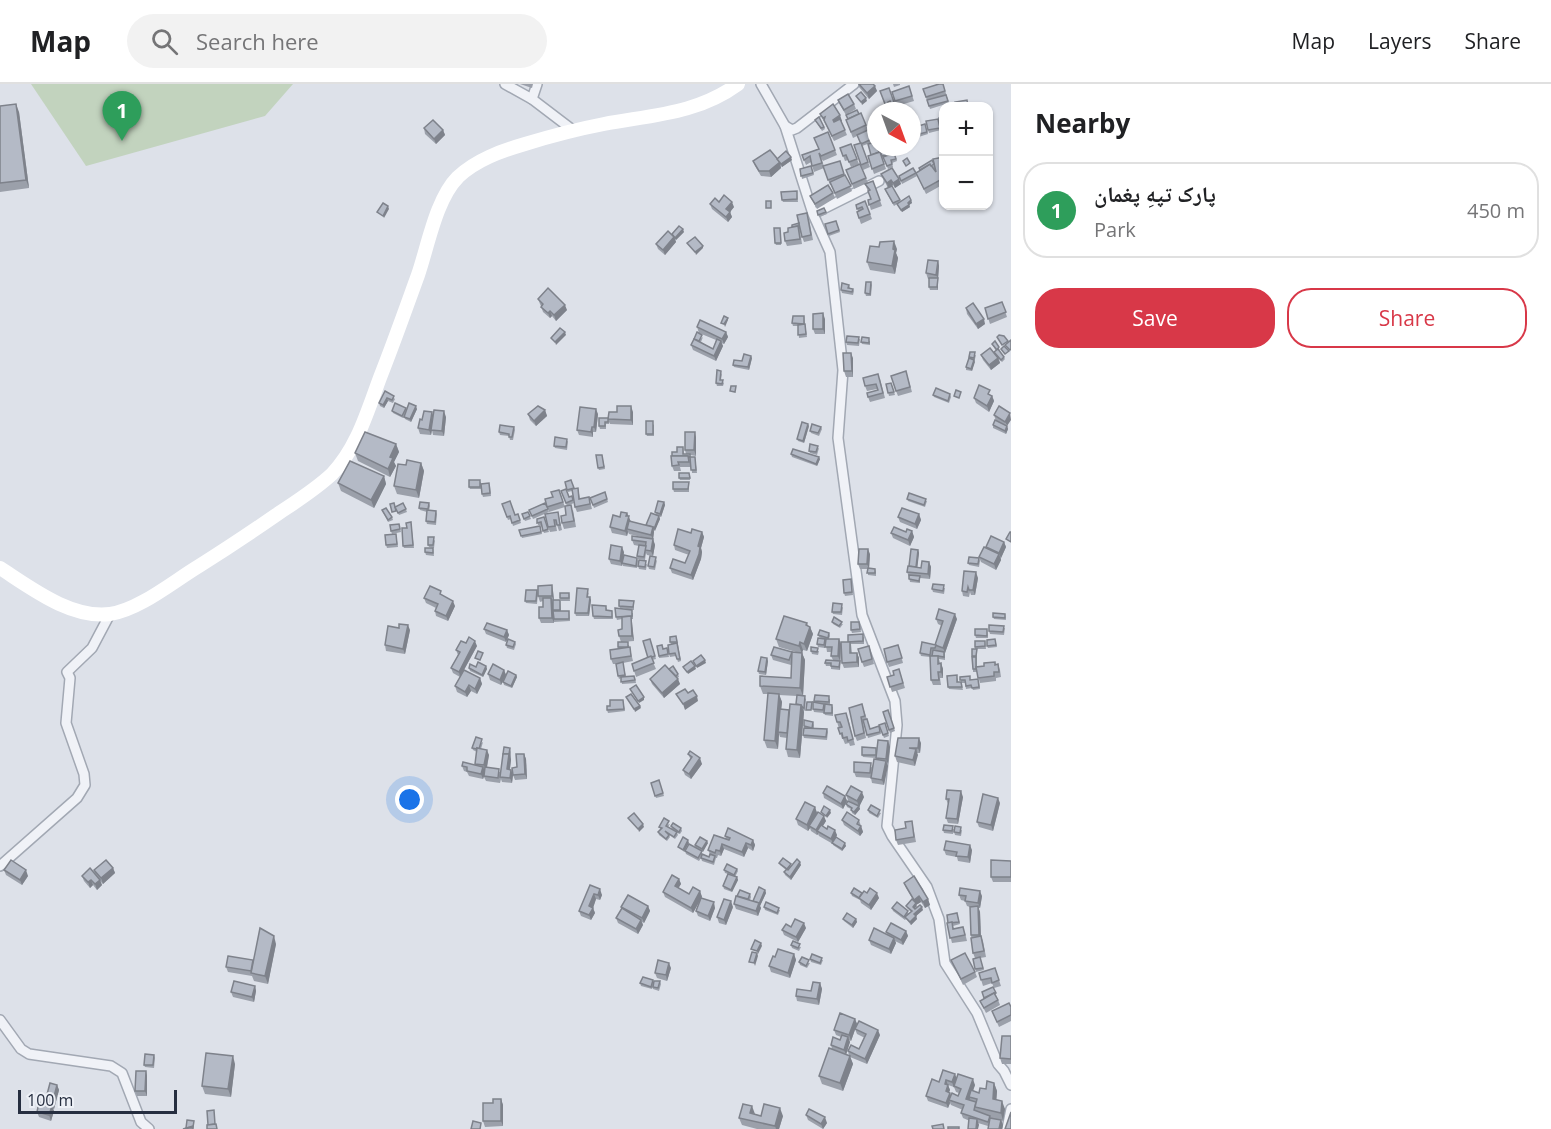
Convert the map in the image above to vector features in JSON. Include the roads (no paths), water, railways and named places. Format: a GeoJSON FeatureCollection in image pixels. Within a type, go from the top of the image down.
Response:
{"type":"FeatureCollection","features":[{"type":"Feature","properties":{"kind":"main road"},"geometry":{"type":"LineString","coordinates":[[0,568],[56,602],[85,613],[110,614],[130,608],[231,545],[316,488],[333,472],[357,436],[440,208],[451,185],[468,169],[488,157],[522,145],[574,131],[700,106],[720,97],[738,84]]}},
{"type":"Feature","properties":{"kind":"street"},"geometry":{"type":"LineString","coordinates":[[505,84],[532,99],[574,131]]}},
{"type":"Feature","properties":{"kind":"street"},"geometry":{"type":"LineString","coordinates":[[532,99],[537,84]]}},
{"type":"Feature","properties":{"kind":"street"},"geometry":{"type":"LineString","coordinates":[[785,126],[792,130],[797,128],[854,84]]}},
{"type":"Feature","properties":{"kind":"street"},"geometry":{"type":"LineString","coordinates":[[762,85],[785,126],[813,214],[830,252],[843,369],[838,438],[862,615],[895,701],[897,724],[887,826],[927,887],[939,919],[945,963],[977,1013],[998,1064],[1011,1084]]}},
{"type":"Feature","properties":{"kind":"street"},"geometry":{"type":"LineString","coordinates":[[813,214],[879,181]]}},
{"type":"Feature","properties":{"kind":"street"},"geometry":{"type":"LineString","coordinates":[[0,866],[77,798],[85,785],[84,774],[66,723],[70,678],[67,672],[92,648],[110,614]]}},
{"type":"Feature","properties":{"kind":"street"},"geometry":{"type":"LineString","coordinates":[[0,1020],[21,1049],[29,1054],[111,1066],[122,1073],[141,1122],[149,1129]]}},
{"type":"Feature","properties":{"kind":"street"},"geometry":{"type":"LineString","coordinates":[[1007,1129],[1011,1109]]}},
{"type":"Feature","properties":{"kind":"place","name":"پارک تپهِ پغمان"},"geometry":{"type":"Point","coordinates":[122,141]}}]}
